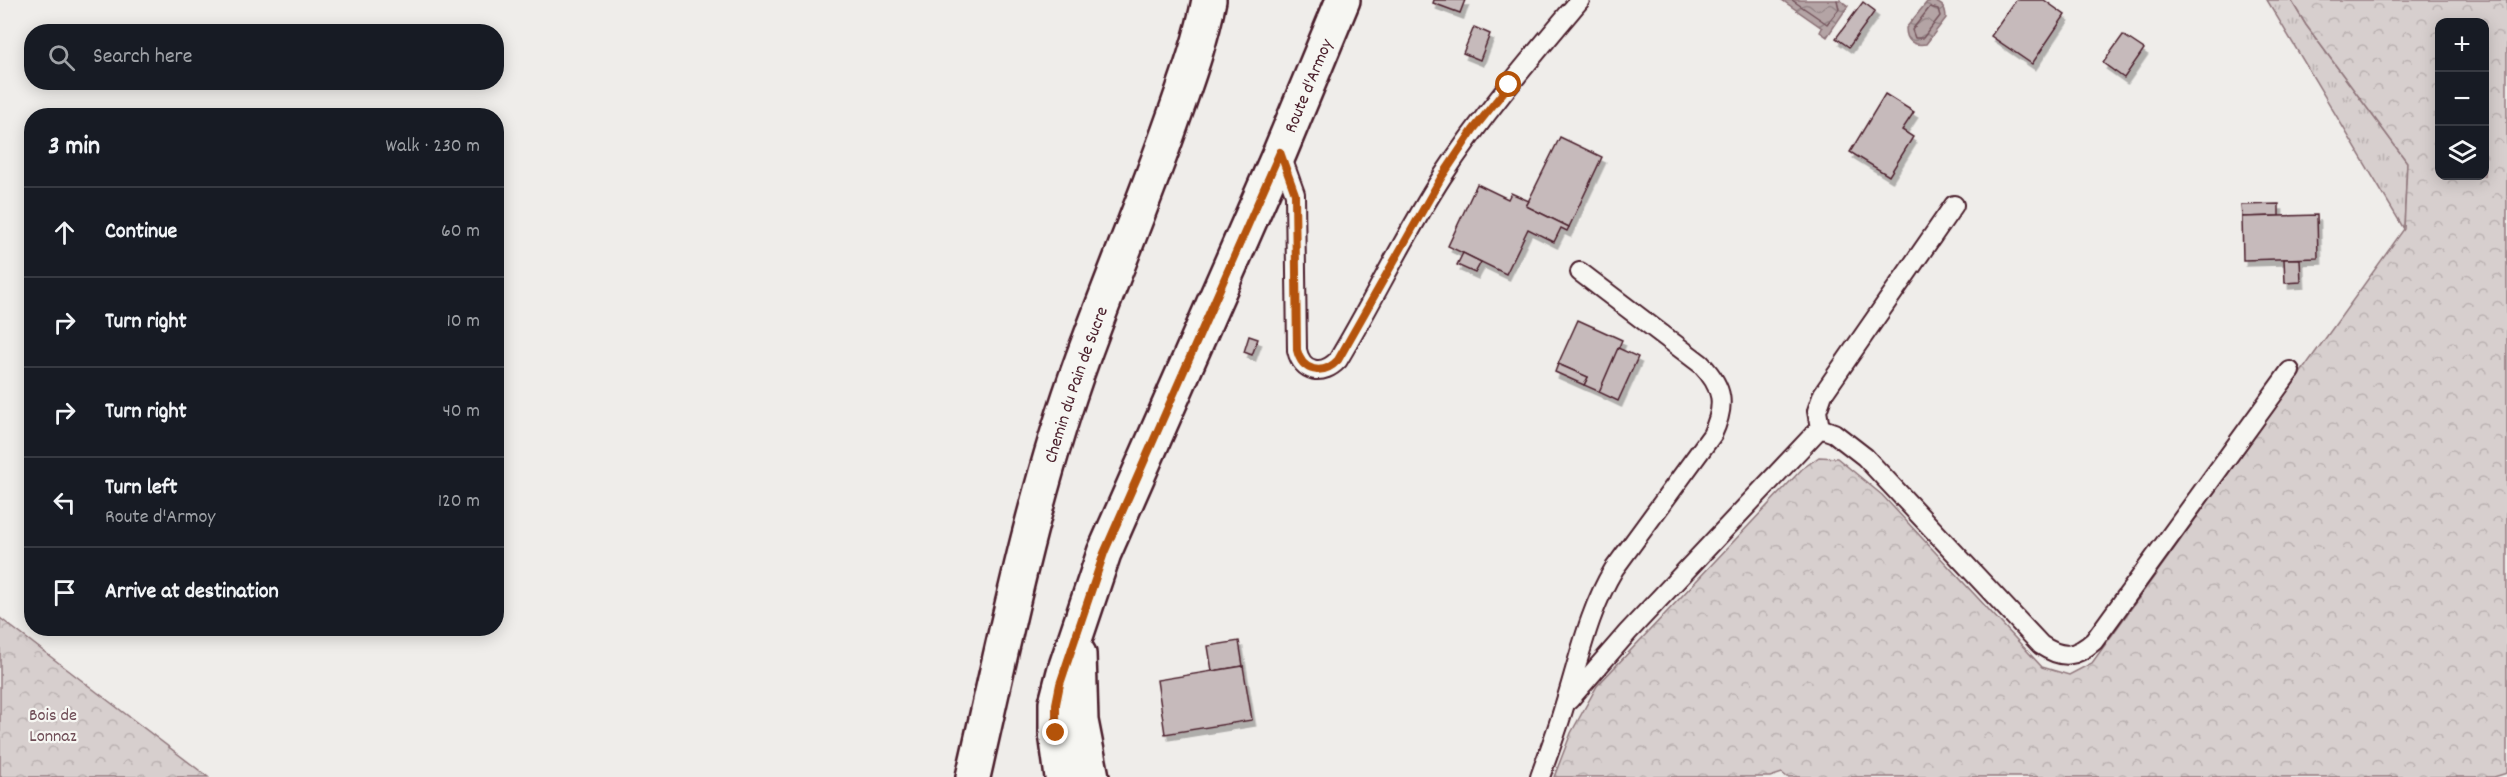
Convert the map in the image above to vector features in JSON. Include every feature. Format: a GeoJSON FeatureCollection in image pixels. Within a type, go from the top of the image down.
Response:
{"type":"FeatureCollection","features":[{"type":"Feature","properties":{"kind":"main road","name":"Chemin du Pain de Sucre"},"geometry":{"type":"LineString","coordinates":[[973,777],[1025,547],[1051,452],[1082,359],[1148,191],[1187,81],[1209,0]]}},
{"type":"Feature","properties":{"kind":"main road","name":"Route d'Armoy"},"geometry":{"type":"LineString","coordinates":[[1062,777],[1056,733],[1056,704],[1062,678],[1104,553],[1280,152],[1343,0]]}},
{"type":"Feature","properties":{"kind":"main road","name":"Route d'Armoy"},"geometry":{"type":"LineString","coordinates":[[1078,634],[1081,721],[1092,777]]}},
{"type":"Feature","properties":{"kind":"lane"},"geometry":{"type":"LineString","coordinates":[[1280,152],[1295,194],[1297,350],[1299,359],[1306,366],[1314,371],[1323,371],[1332,368],[1338,360],[1412,226],[1473,130],[1580,0]]}},
{"type":"Feature","properties":{"kind":"lane"},"geometry":{"type":"LineString","coordinates":[[1820,428],[1817,411],[1823,394],[1954,205]]}},
{"type":"Feature","properties":{"kind":"lane"},"geometry":{"type":"LineString","coordinates":[[1540,777],[1600,592],[1614,569],[1712,435],[1720,417],[1721,407],[1721,397],[1714,378],[1701,364],[1580,272]]}},
{"type":"Feature","properties":{"kind":"lane"},"geometry":{"type":"LineString","coordinates":[[1820,428],[1847,441],[1865,457],[2041,645],[2054,653],[2068,655],[2083,651],[2094,641],[2290,371]]}},
{"type":"Feature","properties":{"kind":"lane"},"geometry":{"type":"LineString","coordinates":[[1564,707],[1628,632],[1820,428]]}},
{"type":"Feature","properties":{"kind":"green space"},"geometry":{"type":"Polygon","coordinates":[[[2267,0],[2291,0],[2306,25],[2407,162],[2404,229],[2267,0]]]}},
{"type":"Feature","properties":{"kind":"green space"},"geometry":{"type":"Polygon","coordinates":[[[2291,0],[2507,0],[2507,773],[2494,777],[1787,777],[1782,773],[1770,777],[1554,777],[1571,733],[1597,686],[1802,469],[1819,457],[1837,458],[1882,495],[2042,667],[2069,675],[2092,663],[2404,229],[2407,162],[2306,25],[2291,0]]]}},
{"type":"Feature","properties":{"kind":"green space","name":"Bois de Lonnaz"},"geometry":{"type":"Polygon","coordinates":[[[0,618],[208,777],[0,777],[0,618]]]}},
{"type":"Feature","properties":{"kind":"water"},"geometry":{"type":"Polygon","coordinates":[[[1782,0],[1840,0],[1848,6],[1827,37],[1820,32],[1822,28],[1782,0]]]}},
{"type":"Feature","properties":{"kind":"water"},"geometry":{"type":"Polygon","coordinates":[[[1934,1],[1943,7],[1946,18],[1926,44],[1911,42],[1906,28],[1927,2],[1934,1]]]}},
{"type":"Feature","properties":{"kind":"building"},"geometry":{"type":"Polygon","coordinates":[[[1434,0],[1465,0],[1460,13],[1433,3],[1434,0]]]}},
{"type":"Feature","properties":{"kind":"building"},"geometry":{"type":"Polygon","coordinates":[[[2016,0],[2044,0],[2065,15],[2032,64],[1991,36],[2016,0]]]}},
{"type":"Feature","properties":{"kind":"building"},"geometry":{"type":"Polygon","coordinates":[[[1863,2],[1875,11],[1849,47],[1836,38],[1863,2]]]}},
{"type":"Feature","properties":{"kind":"building"},"geometry":{"type":"Polygon","coordinates":[[[1474,27],[1490,34],[1480,60],[1463,53],[1474,27]]]}},
{"type":"Feature","properties":{"kind":"building"},"geometry":{"type":"Polygon","coordinates":[[[2123,35],[2144,49],[2124,78],[2103,63],[2123,35]]]}},
{"type":"Feature","properties":{"kind":"building"},"geometry":{"type":"Polygon","coordinates":[[[1885,94],[1914,112],[1902,130],[1913,137],[1889,176],[1850,152],[1885,94]]]}},
{"type":"Feature","properties":{"kind":"building"},"geometry":{"type":"Polygon","coordinates":[[[1560,137],[1602,157],[1569,227],[1526,206],[1560,137]]]}},
{"type":"Feature","properties":{"kind":"building"},"geometry":{"type":"Polygon","coordinates":[[[1477,184],[1508,199],[1511,193],[1529,201],[1526,206],[1569,227],[1567,231],[1561,228],[1554,242],[1528,229],[1506,274],[1448,246],[1477,184]]]}},
{"type":"Feature","properties":{"kind":"building"},"geometry":{"type":"Polygon","coordinates":[[[2279,204],[2279,216],[2242,217],[2241,205],[2279,204]]]}},
{"type":"Feature","properties":{"kind":"building"},"geometry":{"type":"Polygon","coordinates":[[[2317,215],[2318,258],[2243,260],[2242,217],[2317,215]]]}},
{"type":"Feature","properties":{"kind":"building"},"geometry":{"type":"Polygon","coordinates":[[[1463,253],[1481,262],[1475,273],[1457,265],[1463,253]]]}},
{"type":"Feature","properties":{"kind":"building"},"geometry":{"type":"Polygon","coordinates":[[[2284,259],[2300,259],[2301,282],[2285,283],[2284,259]]]}},
{"type":"Feature","properties":{"kind":"building"},"geometry":{"type":"Polygon","coordinates":[[[1578,320],[1622,340],[1600,392],[1584,385],[1588,377],[1558,364],[1578,320]]]}},
{"type":"Feature","properties":{"kind":"building"},"geometry":{"type":"Polygon","coordinates":[[[1249,336],[1258,339],[1252,355],[1244,352],[1249,336]]]}},
{"type":"Feature","properties":{"kind":"building"},"geometry":{"type":"Polygon","coordinates":[[[1618,348],[1638,357],[1618,401],[1599,392],[1618,348]]]}},
{"type":"Feature","properties":{"kind":"building"},"geometry":{"type":"Polygon","coordinates":[[[1558,364],[1588,377],[1584,385],[1555,372],[1558,364]]]}},
{"type":"Feature","properties":{"kind":"building"},"geometry":{"type":"Polygon","coordinates":[[[1239,641],[1243,666],[1212,671],[1208,646],[1239,641]]]}},
{"type":"Feature","properties":{"kind":"building"},"geometry":{"type":"Polygon","coordinates":[[[1243,666],[1252,720],[1165,734],[1157,680],[1243,666]]]}},
{"type":"Feature","properties":{"kind":"route"},"geometry":{"type":"LineString","coordinates":[[1056,733],[1056,704],[1060,684],[1104,553],[1280,152],[1295,194],[1297,216],[1295,268],[1297,350],[1299,359],[1306,366],[1314,371],[1323,371],[1332,368],[1338,360],[1441,178],[1473,130],[1509,85]]}}]}
